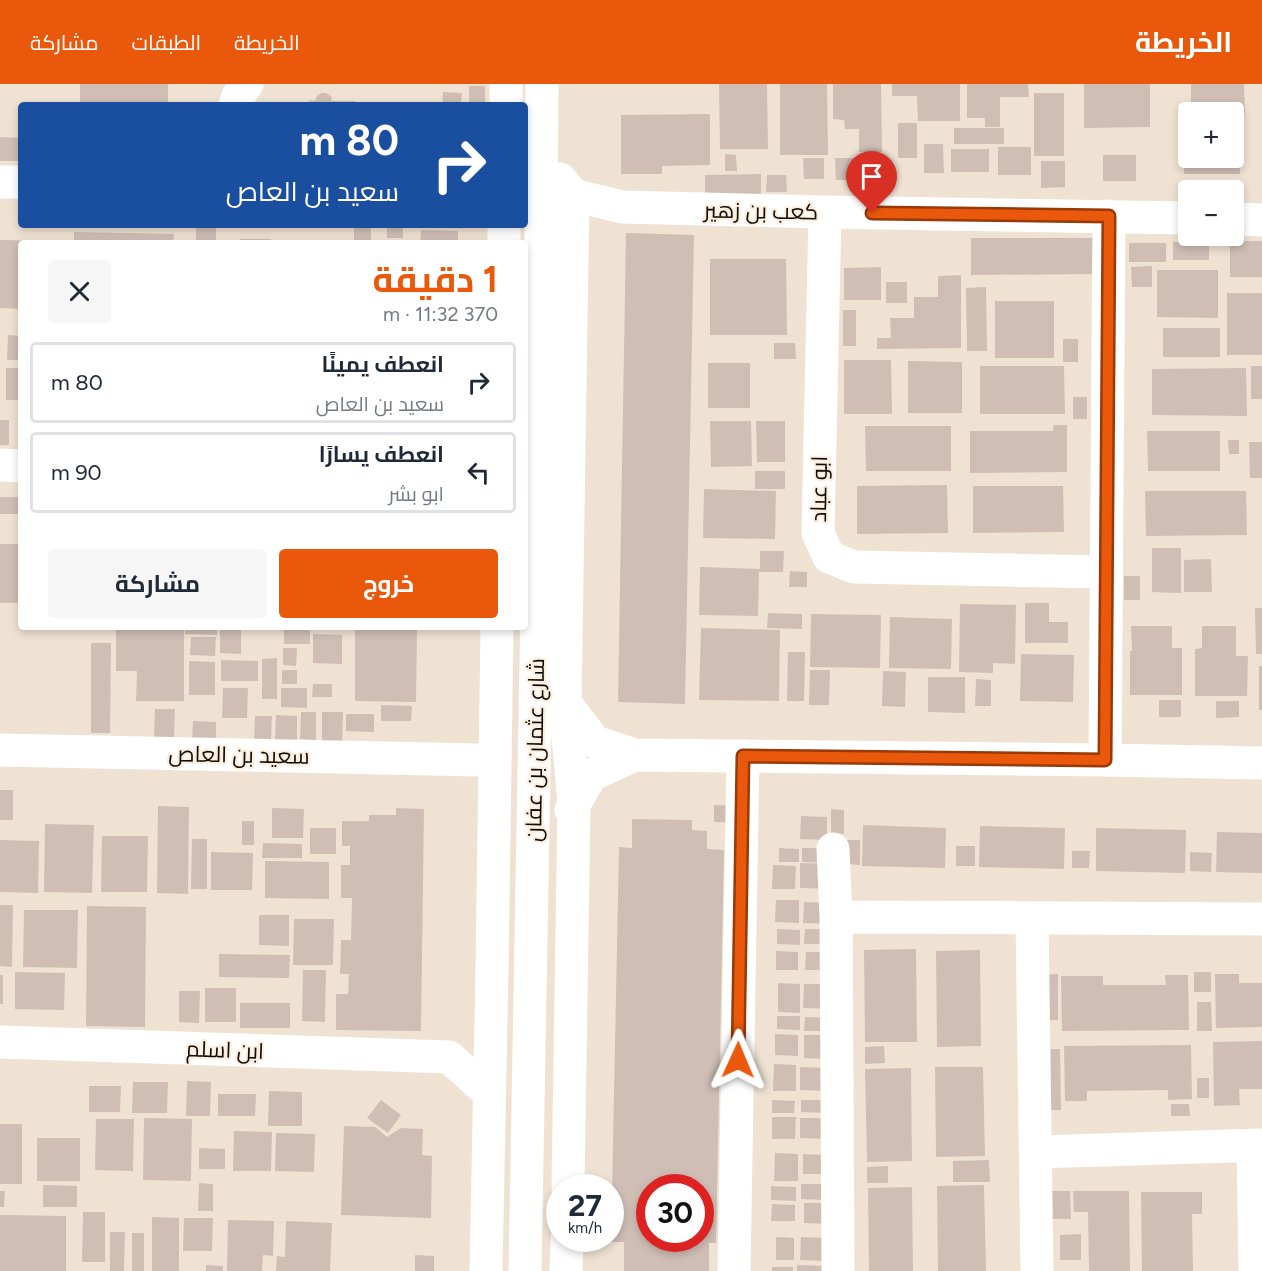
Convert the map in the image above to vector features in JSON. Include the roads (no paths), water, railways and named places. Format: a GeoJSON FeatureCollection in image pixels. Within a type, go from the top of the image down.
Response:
{"type":"FeatureCollection","features":[{"type":"Feature","properties":{"kind":"street"},"geometry":{"type":"LineString","coordinates":[[236,102],[247,84]]}},
{"type":"Feature","properties":{"kind":"street"},"geometry":{"type":"LineString","coordinates":[[506,84],[506,102]]}},
{"type":"Feature","properties":{"kind":"street","name":"شارع عثمان بن عفان"},"geometry":{"type":"LineString","coordinates":[[525,1271],[539,507],[542,84]]}},
{"type":"Feature","properties":{"kind":"street"},"geometry":{"type":"LineString","coordinates":[[542,146],[557,175],[573,195]]}},
{"type":"Feature","properties":{"kind":"street"},"geometry":{"type":"LineString","coordinates":[[0,182],[18,182]]}},
{"type":"Feature","properties":{"kind":"street","name":"شارع عثمان بن عفان"},"geometry":{"type":"LineString","coordinates":[[568,1174],[574,804],[566,703],[573,195]]}},
{"type":"Feature","properties":{"kind":"street","name":"كعب بن زهير"},"geometry":{"type":"LineString","coordinates":[[573,195],[622,207],[1178,218]]}},
{"type":"Feature","properties":{"kind":"street","name":"كعب بن زهير"},"geometry":{"type":"LineString","coordinates":[[572,238],[591,222],[622,207]]}},
{"type":"Feature","properties":{"kind":"street","name":"ابو عباد"},"geometry":{"type":"LineString","coordinates":[[825,212],[818,533],[829,557],[854,567],[1106,572]]}},
{"type":"Feature","properties":{"kind":"street"},"geometry":{"type":"LineString","coordinates":[[1105,760],[1109,216]]}},
{"type":"Feature","properties":{"kind":"street"},"geometry":{"type":"LineString","coordinates":[[1244,219],[1262,220]]}},
{"type":"Feature","properties":{"kind":"street"},"geometry":{"type":"LineString","coordinates":[[0,465],[18,466]]}},
{"type":"Feature","properties":{"kind":"street"},"geometry":{"type":"LineString","coordinates":[[492,969],[477,939],[476,922],[477,675],[482,647],[494,630]]}},
{"type":"Feature","properties":{"kind":"street","name":"شارع عثمان بن عفان"},"geometry":{"type":"LineString","coordinates":[[486,1271],[496,630]]}},
{"type":"Feature","properties":{"kind":"street"},"geometry":{"type":"LineString","coordinates":[[566,703],[595,741],[635,755],[1262,764]]}},
{"type":"Feature","properties":{"kind":"street","name":"سعيد بن العاص"},"geometry":{"type":"LineString","coordinates":[[0,750],[478,760]]}},
{"type":"Feature","properties":{"kind":"street"},"geometry":{"type":"LineString","coordinates":[[532,915],[574,804],[591,775],[635,755]]}},
{"type":"Feature","properties":{"kind":"street"},"geometry":{"type":"LineString","coordinates":[[734,1271],[743,756]]}},
{"type":"Feature","properties":{"kind":"street"},"geometry":{"type":"LineString","coordinates":[[833,849],[836,917],[838,1271]]}},
{"type":"Feature","properties":{"kind":"street"},"geometry":{"type":"LineString","coordinates":[[836,917],[1262,919]]}},
{"type":"Feature","properties":{"kind":"street"},"geometry":{"type":"LineString","coordinates":[[1032,919],[1037,1271]]}},
{"type":"Feature","properties":{"kind":"street"},"geometry":{"type":"LineString","coordinates":[[489,1093],[449,1057],[491,1018]]}},
{"type":"Feature","properties":{"kind":"street","name":"ابن اسلم"},"geometry":{"type":"LineString","coordinates":[[0,1042],[449,1057]]}},
{"type":"Feature","properties":{"kind":"street"},"geometry":{"type":"LineString","coordinates":[[1036,1152],[1258,1144],[1255,1271]]}},
{"type":"Feature","properties":{"kind":"street"},"geometry":{"type":"LineString","coordinates":[[566,1271],[567,1252]]}}]}
